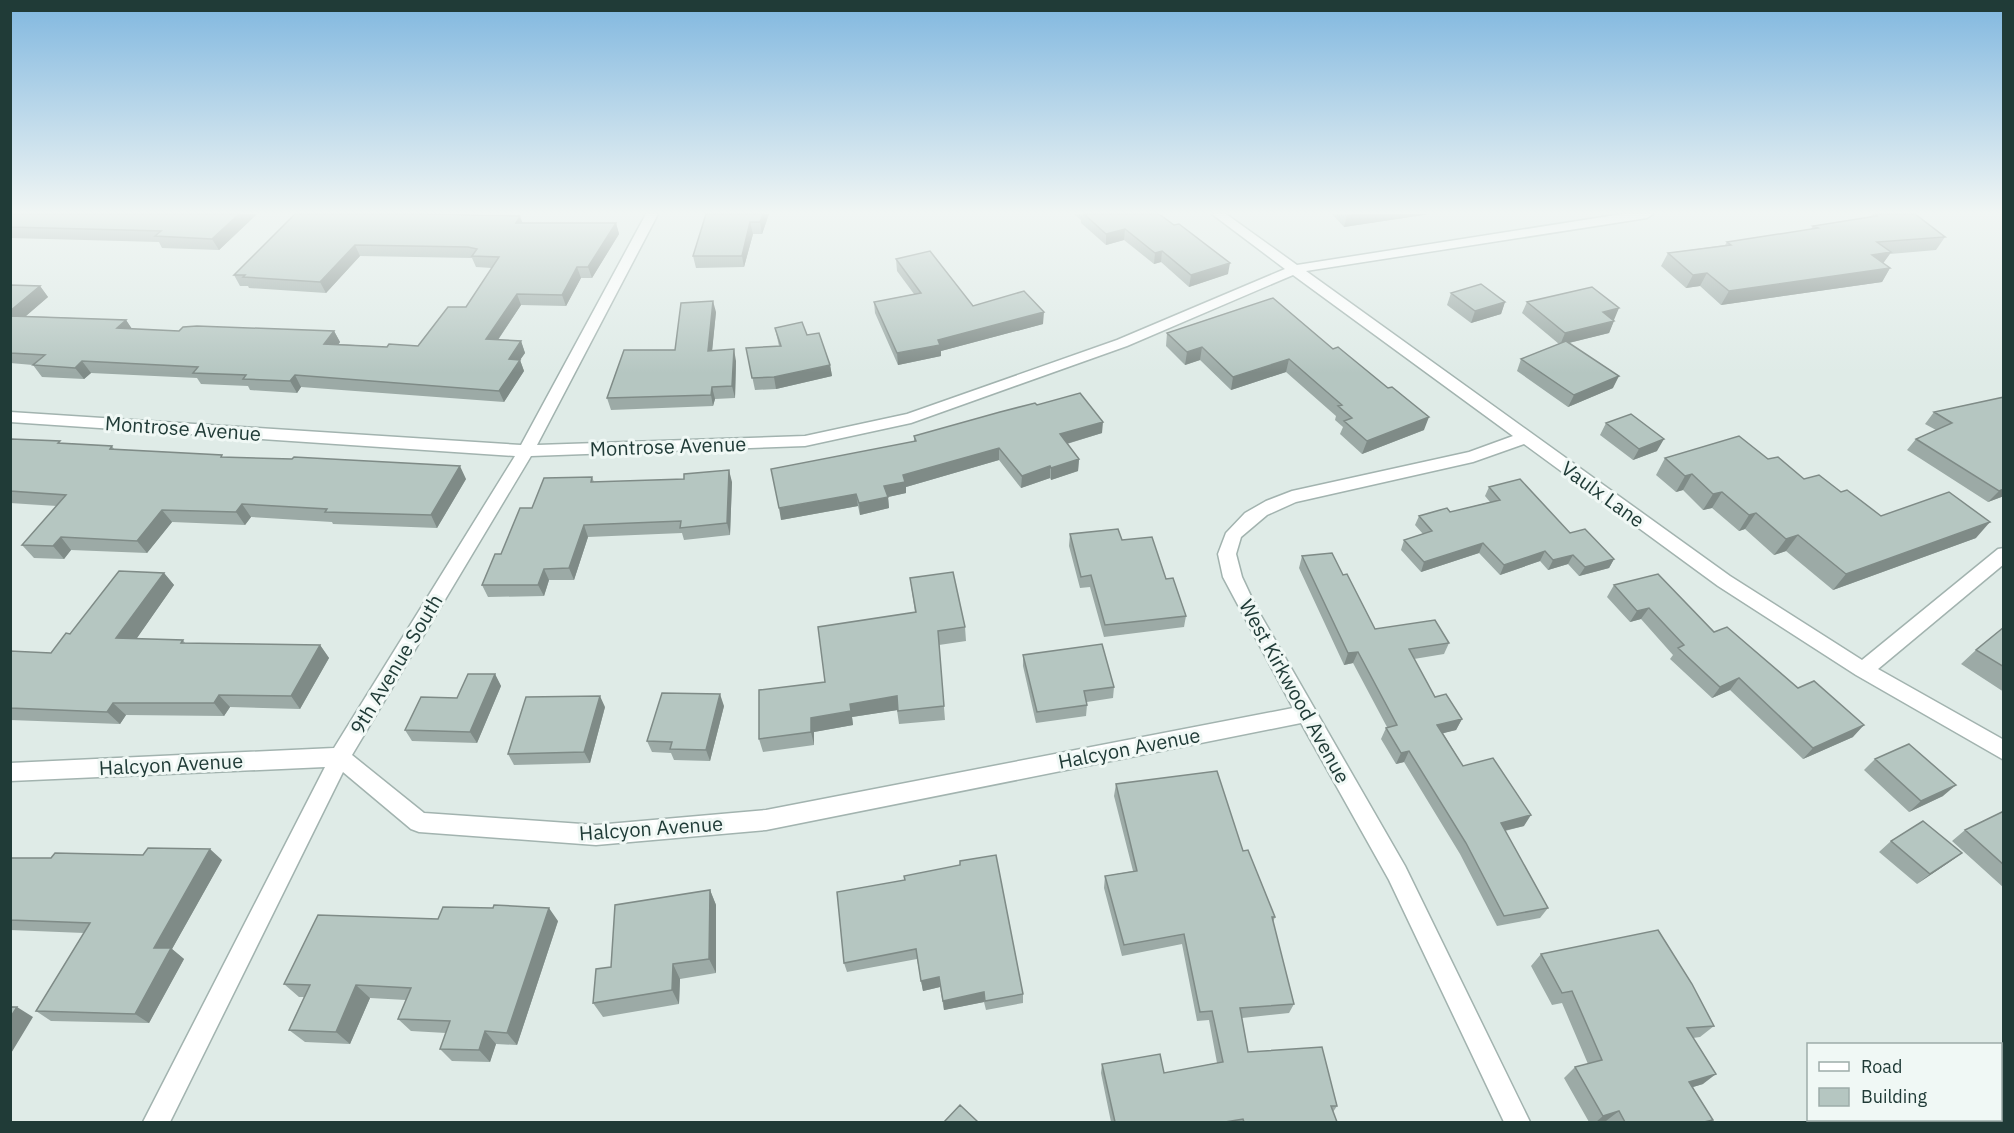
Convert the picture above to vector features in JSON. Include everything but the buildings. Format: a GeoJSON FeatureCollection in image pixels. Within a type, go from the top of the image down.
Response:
{"type":"FeatureCollection","features":[{"type":"Feature","properties":{"kind":"street","name":"9th Avenue South"},"geometry":{"type":"LineString","coordinates":[[156,1122],[340,756],[526,451],[623,267]]}},
{"type":"Feature","properties":{"kind":"street","name":"Vaulx Lane"},"geometry":{"type":"LineString","coordinates":[[1292,267],[1724,582],[1863,670],[2004,752]]}},
{"type":"Feature","properties":{"kind":"street","name":"Montrose Avenue"},"geometry":{"type":"LineString","coordinates":[[10,417],[526,451],[805,441],[911,418],[1122,343],[1296,270],[1316,267]]}},
{"type":"Feature","properties":{"kind":"street","name":"West Kirkwood Avenue"},"geometry":{"type":"LineString","coordinates":[[1517,1122],[1396,872],[1305,714],[1242,597],[1228,565],[1227,552],[1235,534],[1249,518],[1292,497],[1473,457],[1524,438]]}},
{"type":"Feature","properties":{"kind":"street"},"geometry":{"type":"LineString","coordinates":[[1863,670],[2004,554]]}},
{"type":"Feature","properties":{"kind":"street","name":"Halcyon Avenue"},"geometry":{"type":"LineString","coordinates":[[10,772],[340,756],[419,822],[596,835],[766,820],[1305,714]]}}]}
